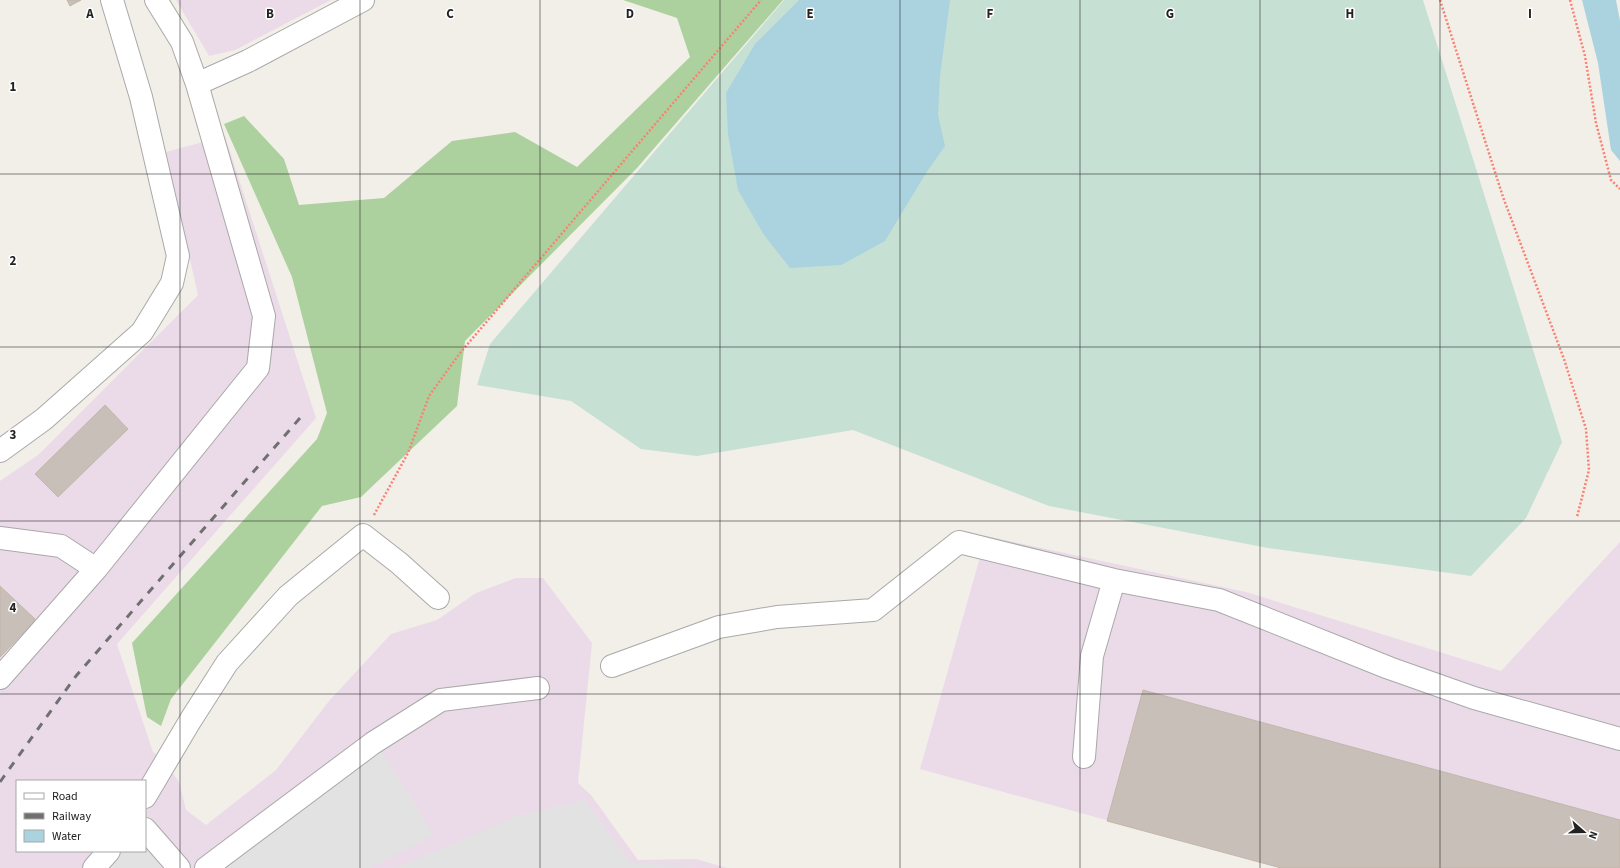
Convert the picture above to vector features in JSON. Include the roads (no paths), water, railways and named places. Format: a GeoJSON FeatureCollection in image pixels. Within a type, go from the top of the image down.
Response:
{"type":"FeatureCollection","features":[{"type":"Feature","properties":{"kind":"lane"},"geometry":{"type":"LineString","coordinates":[[0,451],[44,419],[142,332],[172,284],[178,256],[141,97],[112,0]]}},
{"type":"Feature","properties":{"kind":"lane"},"geometry":{"type":"LineString","coordinates":[[0,678],[96,569],[258,368],[264,316],[196,84],[182,42],[156,0]]}},
{"type":"Feature","properties":{"kind":"lane"},"geometry":{"type":"LineString","coordinates":[[196,84],[248,61],[363,0]]}},
{"type":"Feature","properties":{"kind":"lane"},"geometry":{"type":"LineString","coordinates":[[146,795],[190,721],[227,663],[288,596],[363,535],[399,563],[438,598]]}},
{"type":"Feature","properties":{"kind":"lane"},"geometry":{"type":"LineString","coordinates":[[0,538],[61,546],[96,569]]}},
{"type":"Feature","properties":{"kind":"lane"},"geometry":{"type":"LineString","coordinates":[[612,666],[719,627],[777,617],[873,610],[959,542],[1114,580],[1218,600],[1389,668],[1474,698],[1620,739]]}},
{"type":"Feature","properties":{"kind":"lane"},"geometry":{"type":"LineString","coordinates":[[1084,757],[1092,656],[1114,580]]}},
{"type":"Feature","properties":{"kind":"lane"},"geometry":{"type":"LineString","coordinates":[[206,868],[373,743],[441,700],[538,688]]}},
{"type":"Feature","properties":{"kind":"lane"},"geometry":{"type":"LineString","coordinates":[[146,830],[179,868]]}},
{"type":"Feature","properties":{"kind":"lane"},"geometry":{"type":"LineString","coordinates":[[94,868],[108,852]]}},
{"type":"Feature","properties":{"kind":"water"},"geometry":{"type":"Polygon","coordinates":[[[799,0],[950,0],[940,76],[938,115],[945,146],[926,173],[885,241],[841,265],[790,268],[764,235],[738,190],[728,134],[726,93],[755,44],[799,0]]]}},
{"type":"Feature","properties":{"kind":"water"},"geometry":{"type":"Polygon","coordinates":[[[1582,0],[1616,0],[1620,21],[1620,161],[1611,150],[1598,63],[1582,0]]]}},
{"type":"Feature","properties":{"kind":"railway"},"geometry":{"type":"LineString","coordinates":[[0,782],[76,676],[300,418]]}}]}
